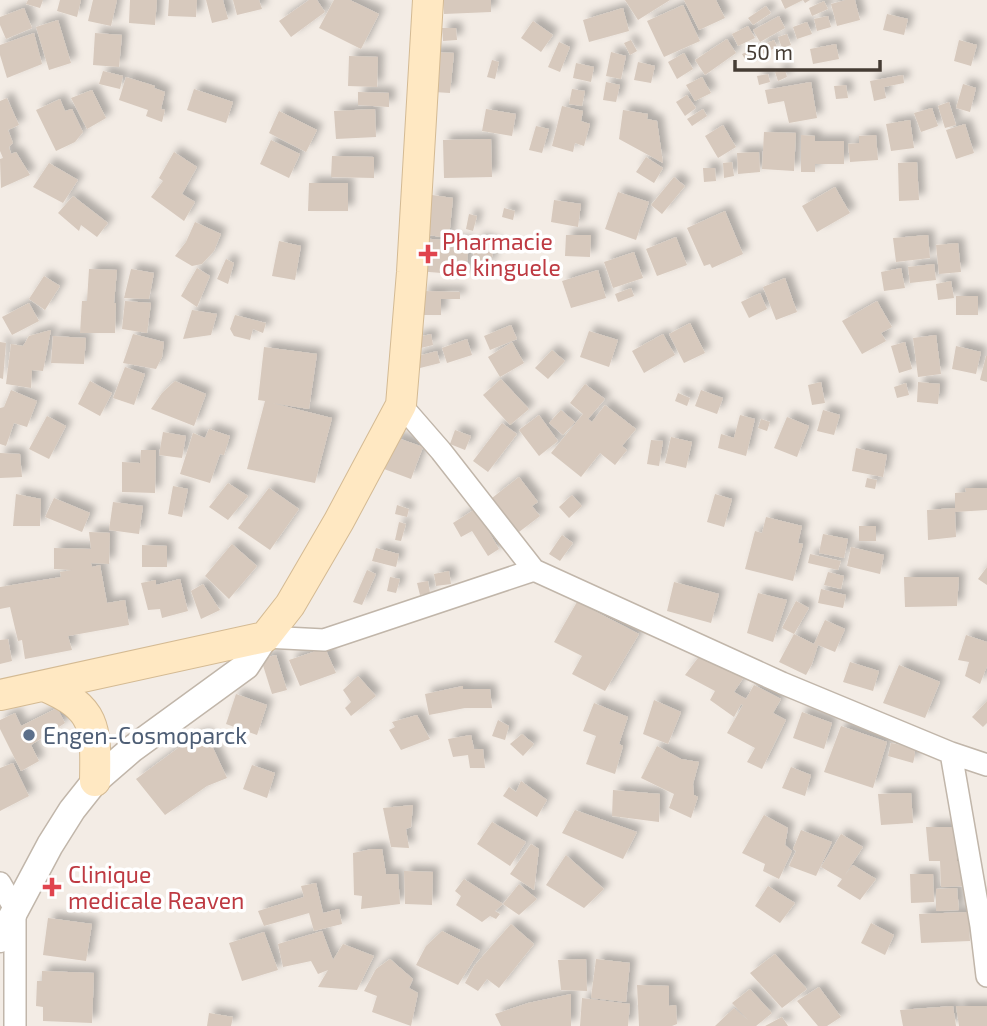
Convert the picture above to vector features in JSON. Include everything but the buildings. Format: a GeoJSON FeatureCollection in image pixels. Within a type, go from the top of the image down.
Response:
{"type":"FeatureCollection","features":[{"type":"Feature","properties":{"kind":"main road"},"geometry":{"type":"LineString","coordinates":[[0,695],[265,637],[290,605],[401,405],[412,272],[428,0]]}},
{"type":"Feature","properties":{"kind":"main road"},"geometry":{"type":"LineString","coordinates":[[44,686],[66,695],[87,716],[94,734],[95,781]]}},
{"type":"Feature","properties":{"kind":"street"},"geometry":{"type":"LineString","coordinates":[[401,405],[441,451],[534,570],[739,664],[951,753],[987,765]]}},
{"type":"Feature","properties":{"kind":"street"},"geometry":{"type":"LineString","coordinates":[[0,939],[50,845],[72,810],[95,781],[132,748],[246,666],[265,637],[324,640],[534,570]]}},
{"type":"Feature","properties":{"kind":"street"},"geometry":{"type":"LineString","coordinates":[[951,753],[987,976]]}},
{"type":"Feature","properties":{"kind":"street"},"geometry":{"type":"LineString","coordinates":[[0,883],[16,909],[15,1026]]}},
{"type":"Feature","properties":{"kind":"place","name":"Pharmacie de kinguele"},"geometry":{"type":"Point","coordinates":[428,254]}},
{"type":"Feature","properties":{"kind":"place","name":"Engen-Cosmoparck"},"geometry":{"type":"Point","coordinates":[29,735]}},
{"type":"Feature","properties":{"kind":"place","name":"Clinique medicale Reaven"},"geometry":{"type":"Point","coordinates":[52,887]}}]}
